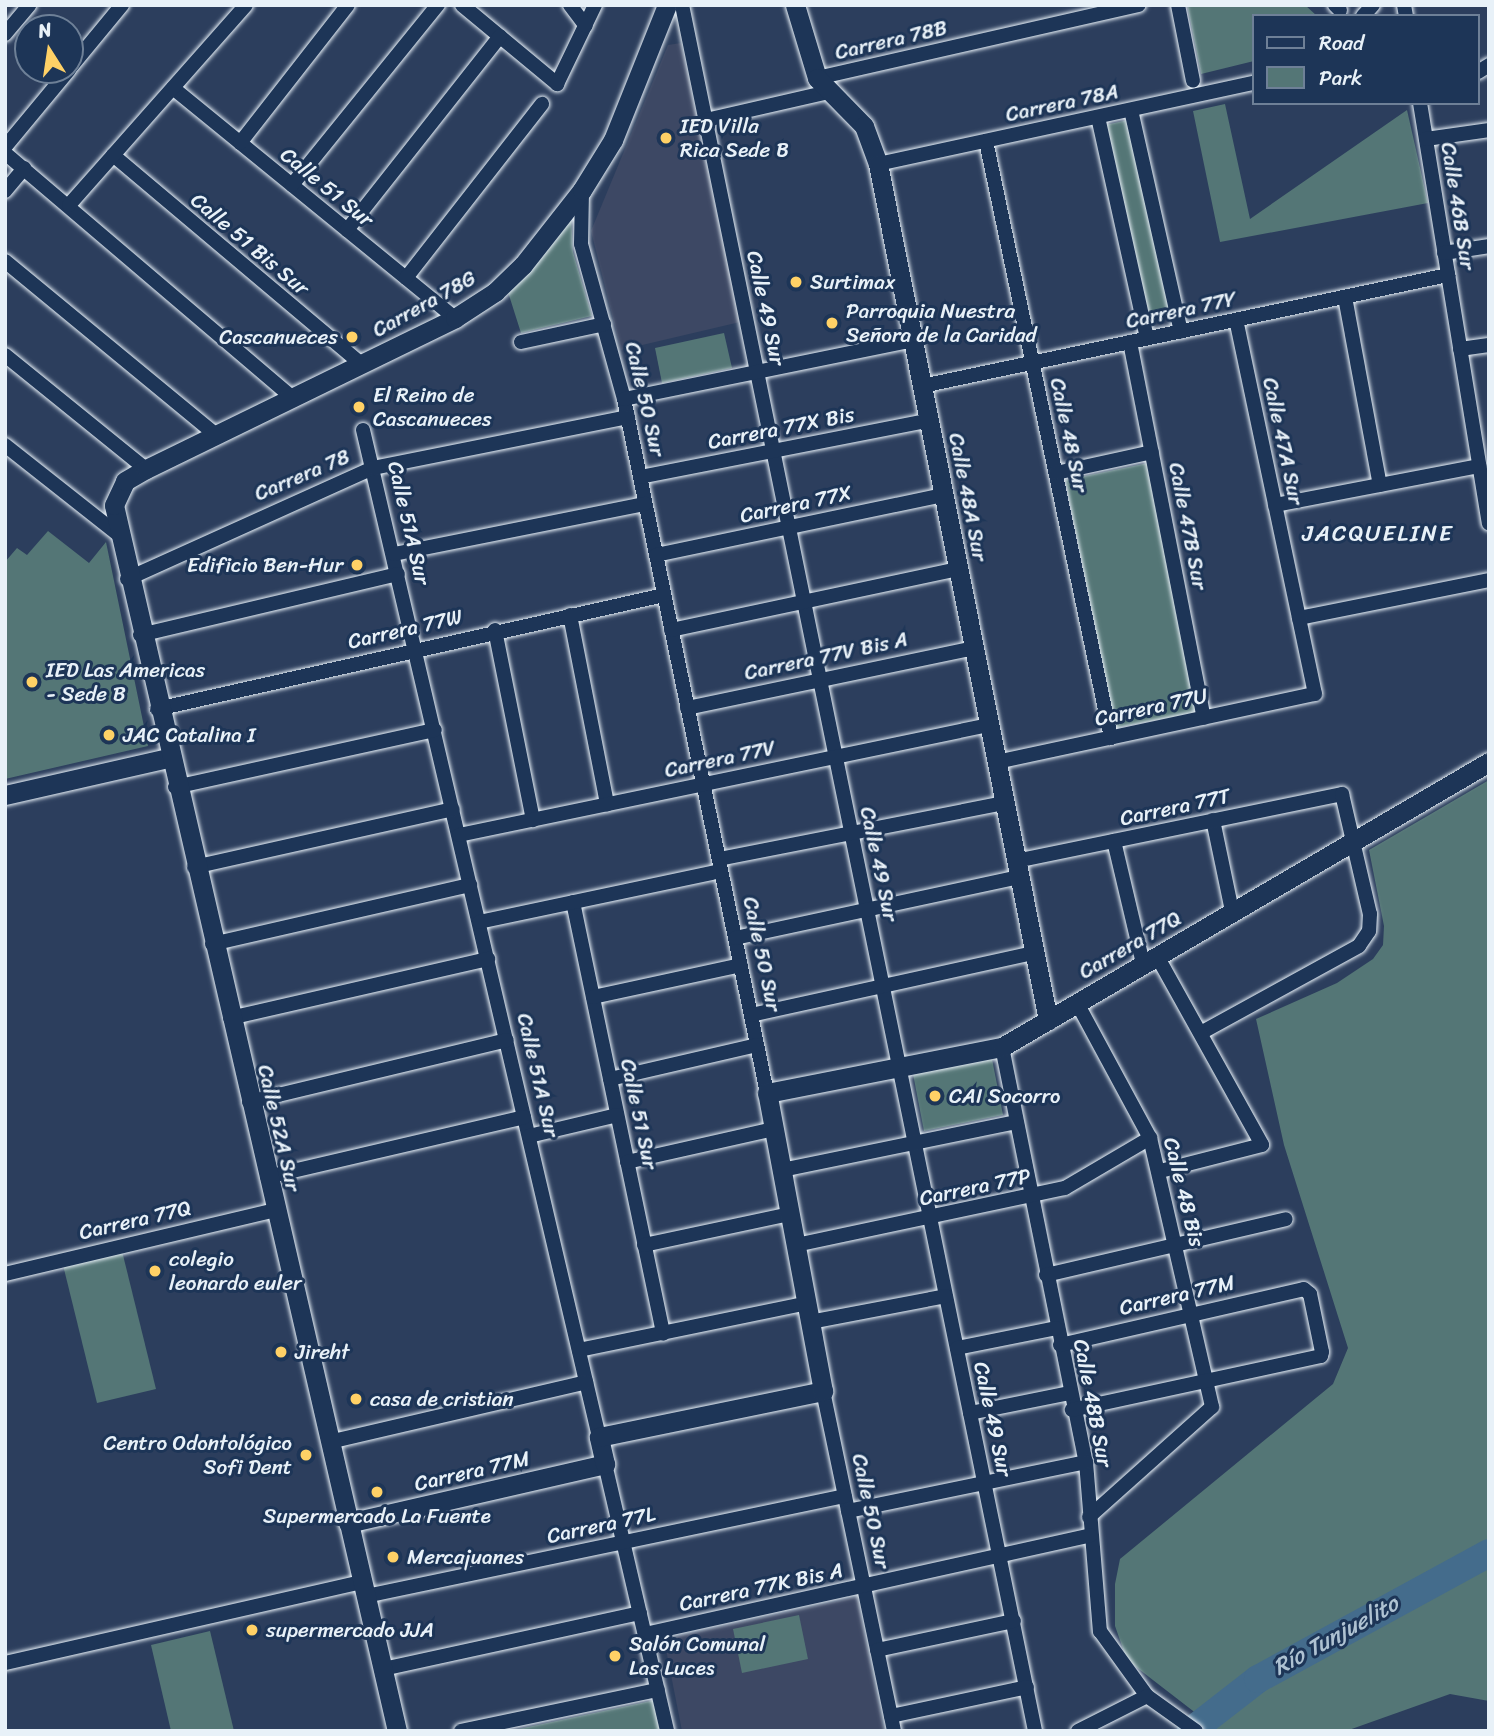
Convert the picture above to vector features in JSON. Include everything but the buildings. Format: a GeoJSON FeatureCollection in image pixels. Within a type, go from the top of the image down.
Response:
{"type":"FeatureCollection","features":[{"type":"Feature","properties":{"kind":"street"},"geometry":{"type":"LineString","coordinates":[[5,34],[29,5]]}},
{"type":"Feature","properties":{"kind":"street"},"geometry":{"type":"LineString","coordinates":[[84,51],[122,5]]}},
{"type":"Feature","properties":{"kind":"street"},"geometry":{"type":"LineString","coordinates":[[69,205],[246,5]]}},
{"type":"Feature","properties":{"kind":"street"},"geometry":{"type":"LineString","coordinates":[[240,142],[348,5]]}},
{"type":"Feature","properties":{"kind":"street"},"geometry":{"type":"LineString","coordinates":[[292,185],[438,5]]}},
{"type":"Feature","properties":{"kind":"street"},"geometry":{"type":"LineString","coordinates":[[462,5],[556,84],[595,5]]}},
{"type":"Feature","properties":{"kind":"street"},"geometry":{"type":"LineString","coordinates":[[570,5],[586,26]]}},
{"type":"Feature","properties":{"kind":"street","name":"Carrera 78G"},"geometry":{"type":"LineString","coordinates":[[116,494],[146,469],[455,318],[523,265],[582,190],[612,140],[667,5]]}},
{"type":"Feature","properties":{"kind":"street","name":"Calle 49 Sur"},"geometry":{"type":"LineString","coordinates":[[682,5],[1035,1731]]}},
{"type":"Feature","properties":{"kind":"street","name":"Calle 48A Sur"},"geometry":{"type":"LineString","coordinates":[[795,5],[822,85],[864,126],[878,164],[1048,1020]]}},
{"type":"Feature","properties":{"kind":"street","name":"Carrera 78B"},"geometry":{"type":"LineString","coordinates":[[706,120],[822,85],[1121,7],[1139,5]]}},
{"type":"Feature","properties":{"kind":"street"},"geometry":{"type":"LineString","coordinates":[[1178,5],[1193,80]]}},
{"type":"Feature","properties":{"kind":"street"},"geometry":{"type":"LineString","coordinates":[[347,230],[500,36]]}},
{"type":"Feature","properties":{"kind":"street","name":"Carrera 78A"},"geometry":{"type":"LineString","coordinates":[[878,164],[1252,83]]}},
{"type":"Feature","properties":{"kind":"street"},"geometry":{"type":"LineString","coordinates":[[5,147],[57,84]]}},
{"type":"Feature","properties":{"kind":"street","name":"Calle 51 Sur"},"geometry":{"type":"LineString","coordinates":[[173,88],[455,318]]}},
{"type":"Feature","properties":{"kind":"street"},"geometry":{"type":"LineString","coordinates":[[406,278],[542,104]]}},
{"type":"Feature","properties":{"kind":"street","name":"Calle 46B Sur"},"geometry":{"type":"LineString","coordinates":[[1425,106],[1426,139],[1489,523]]}},
{"type":"Feature","properties":{"kind":"street"},"geometry":{"type":"LineString","coordinates":[[1130,110],[1181,331]]}},
{"type":"Feature","properties":{"kind":"street"},"geometry":{"type":"LineString","coordinates":[[1098,117],[1147,338]]}},
{"type":"Feature","properties":{"kind":"street"},"geometry":{"type":"LineString","coordinates":[[1426,139],[1489,130]]}},
{"type":"Feature","properties":{"kind":"street","name":"Calle 48 Sur"},"geometry":{"type":"LineString","coordinates":[[986,141],[1111,738]]}},
{"type":"Feature","properties":{"kind":"street"},"geometry":{"type":"LineString","coordinates":[[5,153],[291,396]]}},
{"type":"Feature","properties":{"kind":"street","name":"Calle 51 Bis Sur"},"geometry":{"type":"LineString","coordinates":[[113,155],[361,364]]}},
{"type":"Feature","properties":{"kind":"street"},"geometry":{"type":"LineString","coordinates":[[5,191],[24,168]]}},
{"type":"Feature","properties":{"kind":"street","name":"Calle 50 Sur"},"geometry":{"type":"LineString","coordinates":[[582,190],[579,231],[628,417],[767,1093],[823,1391],[892,1724]]}},
{"type":"Feature","properties":{"kind":"street"},"geometry":{"type":"LineString","coordinates":[[1444,253],[1489,246]]}},
{"type":"Feature","properties":{"kind":"street"},"geometry":{"type":"LineString","coordinates":[[5,261],[215,434]]}},
{"type":"Feature","properties":{"kind":"street","name":"Carrera 77Y"},"geometry":{"type":"LineString","coordinates":[[922,386],[1448,275]]}},
{"type":"Feature","properties":{"kind":"street"},"geometry":{"type":"LineString","coordinates":[[1345,297],[1380,485]]}},
{"type":"Feature","properties":{"kind":"street","name":"Calle 47A Sur"},"geometry":{"type":"LineString","coordinates":[[1236,320],[1315,694]]}},
{"type":"Feature","properties":{"kind":"street"},"geometry":{"type":"LineString","coordinates":[[521,342],[604,324]]}},
{"type":"Feature","properties":{"kind":"street"},"geometry":{"type":"LineString","coordinates":[[624,399],[913,340]]}},
{"type":"Feature","properties":{"kind":"street","name":"Calle 47B Sur"},"geometry":{"type":"LineString","coordinates":[[1130,342],[1204,718]]}},
{"type":"Feature","properties":{"kind":"street"},"geometry":{"type":"LineString","coordinates":[[1460,349],[1489,345]]}},
{"type":"Feature","properties":{"kind":"street"},"geometry":{"type":"LineString","coordinates":[[5,355],[146,469]]}},
{"type":"Feature","properties":{"kind":"street","name":"Carrera 78"},"geometry":{"type":"LineString","coordinates":[[127,579],[373,468],[628,417]]}},
{"type":"Feature","properties":{"kind":"street","name":"Carrera 77X Bis"},"geometry":{"type":"LineString","coordinates":[[640,477],[930,420]]}},
{"type":"Feature","properties":{"kind":"street","name":"Calle 51A Sur"},"geometry":{"type":"LineString","coordinates":[[363,430],[667,1731]]}},
{"type":"Feature","properties":{"kind":"street"},"geometry":{"type":"LineString","coordinates":[[5,445],[119,535]]}},
{"type":"Feature","properties":{"kind":"street"},"geometry":{"type":"LineString","coordinates":[[1056,473],[1152,452]]}},
{"type":"Feature","properties":{"kind":"street"},"geometry":{"type":"LineString","coordinates":[[1275,505],[1479,466]]}},
{"type":"Feature","properties":{"kind":"street","name":"Calle 52A Sur"},"geometry":{"type":"LineString","coordinates":[[116,494],[119,535],[127,579],[397,1731]]}},
{"type":"Feature","properties":{"kind":"street","name":"Carrera 77X"},"geometry":{"type":"LineString","coordinates":[[656,555],[944,495]]}},
{"type":"Feature","properties":{"kind":"street"},"geometry":{"type":"LineString","coordinates":[[394,554],[645,504]]}},
{"type":"Feature","properties":{"kind":"street"},"geometry":{"type":"LineString","coordinates":[[671,630],[959,569]]}},
{"type":"Feature","properties":{"kind":"street"},"geometry":{"type":"LineString","coordinates":[[140,635],[398,574]]}},
{"type":"Feature","properties":{"kind":"street"},"geometry":{"type":"LineString","coordinates":[[1299,618],[1489,580]]}},
{"type":"Feature","properties":{"kind":"street","name":"Carrera 77W"},"geometry":{"type":"LineString","coordinates":[[157,709],[495,630],[664,595]]}},
{"type":"Feature","properties":{"kind":"street"},"geometry":{"type":"LineString","coordinates":[[570,615],[607,804]]}},
{"type":"Feature","properties":{"kind":"street"},"geometry":{"type":"LineString","coordinates":[[495,630],[533,820]]}},
{"type":"Feature","properties":{"kind":"street","name":"Carrera 77V Bis A"},"geometry":{"type":"LineString","coordinates":[[687,708],[974,648]]}},
{"type":"Feature","properties":{"kind":"street","name":"Carrera 77U"},"geometry":{"type":"LineString","coordinates":[[997,762],[1315,694]]}},
{"type":"Feature","properties":{"kind":"street","name":"Carrera 77V"},"geometry":{"type":"LineString","coordinates":[[459,835],[989,725]]}},
{"type":"Feature","properties":{"kind":"street"},"geometry":{"type":"LineString","coordinates":[[175,787],[435,730]]}},
{"type":"Feature","properties":{"kind":"street"},"geometry":{"type":"LineString","coordinates":[[5,795],[168,758]]}},
{"type":"Feature","properties":{"kind":"street","name":"Carrera 77Q"},"geometry":{"type":"LineString","coordinates":[[767,1093],[1002,1047],[1489,762]]}},
{"type":"Feature","properties":{"kind":"street","name":"Carrera 77T"},"geometry":{"type":"LineString","coordinates":[[735,938],[867,910],[1114,841],[1342,794],[1353,840]]}},
{"type":"Feature","properties":{"kind":"street"},"geometry":{"type":"LineString","coordinates":[[479,922],[573,902],[851,833],[1005,803]]}},
{"type":"Feature","properties":{"kind":"street"},"geometry":{"type":"LineString","coordinates":[[194,867],[453,809]]}},
{"type":"Feature","properties":{"kind":"street"},"geometry":{"type":"LineString","coordinates":[[1213,820],[1232,911]]}},
{"type":"Feature","properties":{"kind":"street"},"geometry":{"type":"LineString","coordinates":[[1201,1033],[1359,946],[1369,932],[1353,840]]}},
{"type":"Feature","properties":{"kind":"street"},"geometry":{"type":"LineString","coordinates":[[1114,841],[1150,960],[1201,1033],[1262,1145],[1160,1171]]}},
{"type":"Feature","properties":{"kind":"street"},"geometry":{"type":"LineString","coordinates":[[212,944],[470,885]]}},
{"type":"Feature","properties":{"kind":"street","name":"Calle 51 Sur"},"geometry":{"type":"LineString","coordinates":[[573,902],[663,1334]]}},
{"type":"Feature","properties":{"kind":"street"},"geometry":{"type":"LineString","coordinates":[[751,1015],[1034,953]]}},
{"type":"Feature","properties":{"kind":"street"},"geometry":{"type":"LineString","coordinates":[[230,1018],[488,959]]}},
{"type":"Feature","properties":{"kind":"street"},"geometry":{"type":"LineString","coordinates":[[593,997],[741,965]]}},
{"type":"Feature","properties":{"kind":"street","name":"Calle 48 Bis"},"geometry":{"type":"LineString","coordinates":[[1077,1003],[1150,1138],[1160,1171],[1212,1407],[1089,1517]]}},
{"type":"Feature","properties":{"kind":"street"},"geometry":{"type":"LineString","coordinates":[[249,1102],[507,1041]]}},
{"type":"Feature","properties":{"kind":"street"},"geometry":{"type":"LineString","coordinates":[[610,1079],[757,1045]]}},
{"type":"Feature","properties":{"kind":"street","name":"Calle 48B Sur"},"geometry":{"type":"LineString","coordinates":[[1002,1047],[1072,1410],[1086,1462],[1100,1631],[1147,1696],[1196,1731]]}},
{"type":"Feature","properties":{"kind":"street"},"geometry":{"type":"LineString","coordinates":[[529,1136],[617,1115]]}},
{"type":"Feature","properties":{"kind":"street"},"geometry":{"type":"LineString","coordinates":[[267,1177],[524,1117]]}},
{"type":"Feature","properties":{"kind":"street"},"geometry":{"type":"LineString","coordinates":[[782,1170],[1016,1122]]}},
{"type":"Feature","properties":{"kind":"street"},"geometry":{"type":"LineString","coordinates":[[627,1162],[774,1129]]}},
{"type":"Feature","properties":{"kind":"street","name":"Carrera 77P"},"geometry":{"type":"LineString","coordinates":[[796,1245],[1065,1188],[1150,1138]]}},
{"type":"Feature","properties":{"kind":"street","name":"Carrera 77Q"},"geometry":{"type":"LineString","coordinates":[[5,1274],[275,1210]]}},
{"type":"Feature","properties":{"kind":"street"},"geometry":{"type":"LineString","coordinates":[[644,1245],[790,1214]]}},
{"type":"Feature","properties":{"kind":"street"},"geometry":{"type":"LineString","coordinates":[[1046,1275],[1286,1219]]}},
{"type":"Feature","properties":{"kind":"street","name":"Carrera 77M"},"geometry":{"type":"LineString","coordinates":[[1060,1345],[1304,1289],[1310,1294],[1321,1356],[1206,1381]]}},
{"type":"Feature","properties":{"kind":"street"},"geometry":{"type":"LineString","coordinates":[[579,1350],[809,1312],[946,1296]]}},
{"type":"Feature","properties":{"kind":"street"},"geometry":{"type":"LineString","coordinates":[[957,1348],[1056,1328]]}},
{"type":"Feature","properties":{"kind":"street"},"geometry":{"type":"LineString","coordinates":[[1072,1410],[1206,1381]]}},
{"type":"Feature","properties":{"kind":"street"},"geometry":{"type":"LineString","coordinates":[[329,1442],[586,1382]]}},
{"type":"Feature","properties":{"kind":"street"},"geometry":{"type":"LineString","coordinates":[[599,1437],[823,1391]]}},
{"type":"Feature","properties":{"kind":"street"},"geometry":{"type":"LineString","coordinates":[[970,1413],[1069,1394]]}},
{"type":"Feature","properties":{"kind":"street"},"geometry":{"type":"LineString","coordinates":[[848,1511],[1086,1462]]}},
{"type":"Feature","properties":{"kind":"street","name":"Carrera 77M"},"geometry":{"type":"LineString","coordinates":[[348,1523],[605,1464]]}},
{"type":"Feature","properties":{"kind":"street","name":"Carrera 77L"},"geometry":{"type":"LineString","coordinates":[[5,1662],[845,1496]]}},
{"type":"Feature","properties":{"kind":"street","name":"Carrera 77K Bis A"},"geometry":{"type":"LineString","coordinates":[[645,1634],[1090,1535]]}},
{"type":"Feature","properties":{"kind":"street"},"geometry":{"type":"LineString","coordinates":[[383,1669],[640,1613]]}},
{"type":"Feature","properties":{"kind":"street"},"geometry":{"type":"LineString","coordinates":[[877,1650],[1014,1621]]}},
{"type":"Feature","properties":{"kind":"street"},"geometry":{"type":"LineString","coordinates":[[892,1724],[1027,1687]]}},
{"type":"Feature","properties":{"kind":"street"},"geometry":{"type":"LineString","coordinates":[[461,1731],[658,1690]]}},
{"type":"Feature","properties":{"kind":"street"},"geometry":{"type":"LineString","coordinates":[[1078,1731],[1147,1696]]}},
{"type":"Feature","properties":{"kind":"shaded area","name":"IED Villa Rica Sede B"},"geometry":{"type":"Polygon","coordinates":[[[681,43],[740,322],[621,350],[591,231],[668,45],[681,43]]]}},
{"type":"Feature","properties":{"kind":"shaded area"},"geometry":{"type":"Polygon","coordinates":[[[857,1597],[884,1731],[682,1731],[664,1639],[857,1597]]]}},
{"type":"Feature","properties":{"kind":"green space"},"geometry":{"type":"Polygon","coordinates":[[[1187,5],[1305,5],[1315,14],[1252,14],[1252,61],[1201,74],[1187,5]]]}},
{"type":"Feature","properties":{"kind":"green space"},"geometry":{"type":"Polygon","coordinates":[[[1225,104],[1250,219],[1407,110],[1428,203],[1220,242],[1193,111],[1225,104]]]}},
{"type":"Feature","properties":{"kind":"green space"},"geometry":{"type":"Polygon","coordinates":[[[1128,120],[1172,315],[1149,320],[1105,125],[1128,120]]]}},
{"type":"Feature","properties":{"kind":"green space"},"geometry":{"type":"Polygon","coordinates":[[[571,216],[573,252],[592,316],[521,333],[508,292],[571,216]]]}},
{"type":"Feature","properties":{"kind":"green space"},"geometry":{"type":"Polygon","coordinates":[[[724,333],[732,368],[662,383],[655,348],[724,333]]]}},
{"type":"Feature","properties":{"kind":"green space"},"geometry":{"type":"Polygon","coordinates":[[[1148,463],[1198,712],[1116,728],[1065,480],[1148,463]]]}},
{"type":"Feature","properties":{"kind":"green space"},"geometry":{"type":"Polygon","coordinates":[[[48,531],[89,563],[106,542],[148,746],[5,779],[5,562],[17,548],[27,555],[48,531]]]}},
{"type":"Feature","properties":{"kind":"green space"},"geometry":{"type":"Polygon","coordinates":[[[1489,780],[1489,1701],[1450,1694],[1346,1731],[1219,1731],[1127,1660],[1115,1626],[1115,1584],[1120,1559],[1333,1384],[1348,1348],[1284,1145],[1256,1019],[1337,983],[1373,959],[1383,945],[1384,926],[1369,850],[1489,780]]]}},
{"type":"Feature","properties":{"kind":"green space"},"geometry":{"type":"Polygon","coordinates":[[[992,1059],[1003,1115],[924,1131],[913,1074],[992,1059]]]}},
{"type":"Feature","properties":{"kind":"green space"},"geometry":{"type":"Polygon","coordinates":[[[122,1251],[156,1389],[97,1403],[63,1265],[122,1251]]]}},
{"type":"Feature","properties":{"kind":"green space"},"geometry":{"type":"Polygon","coordinates":[[[799,1615],[808,1659],[742,1673],[733,1629],[799,1615]]]}},
{"type":"Feature","properties":{"kind":"green space"},"geometry":{"type":"Polygon","coordinates":[[[210,1631],[234,1731],[171,1731],[151,1645],[210,1631]]]}},
{"type":"Feature","properties":{"kind":"green space"},"geometry":{"type":"Polygon","coordinates":[[[655,1700],[661,1731],[509,1731],[655,1700]]]}},
{"type":"Feature","properties":{"kind":"waterway","name":"Río Tunjuelito"},"geometry":{"type":"LineString","coordinates":[[1191,1731],[1258,1679],[1489,1553]]}},
{"type":"Feature","properties":{"kind":"place","name":"IED Villa Rica Sede B"},"geometry":{"type":"Point","coordinates":[666,138]}},
{"type":"Feature","properties":{"kind":"place","name":"Surtimax"},"geometry":{"type":"Point","coordinates":[796,282]}},
{"type":"Feature","properties":{"kind":"place","name":"Parroquia Nuestra Señora de la Caridad"},"geometry":{"type":"Point","coordinates":[832,323]}},
{"type":"Feature","properties":{"kind":"place","name":"Cascanueces"},"geometry":{"type":"Point","coordinates":[352,337]}},
{"type":"Feature","properties":{"kind":"place","name":"El Reino de Cascanueces"},"geometry":{"type":"Point","coordinates":[359,407]}},
{"type":"Feature","properties":{"kind":"place","name":"Edificio Ben-Hur"},"geometry":{"type":"Point","coordinates":[357,565]}},
{"type":"Feature","properties":{"kind":"place","name":"IED Las Americas - Sede B"},"geometry":{"type":"Point","coordinates":[32,682]}},
{"type":"Feature","properties":{"kind":"place","name":"JAC Catalina I"},"geometry":{"type":"Point","coordinates":[109,735]}},
{"type":"Feature","properties":{"kind":"place","name":"CAI Socorro"},"geometry":{"type":"Point","coordinates":[935,1096]}},
{"type":"Feature","properties":{"kind":"place","name":"colegio leonardo euler"},"geometry":{"type":"Point","coordinates":[155,1271]}},
{"type":"Feature","properties":{"kind":"place","name":"Jireht"},"geometry":{"type":"Point","coordinates":[281,1352]}},
{"type":"Feature","properties":{"kind":"place","name":"casa de cristian"},"geometry":{"type":"Point","coordinates":[356,1399]}},
{"type":"Feature","properties":{"kind":"place","name":"Centro Odontológico Sofi Dent"},"geometry":{"type":"Point","coordinates":[306,1455]}},
{"type":"Feature","properties":{"kind":"place","name":"Supermercado La Fuente"},"geometry":{"type":"Point","coordinates":[377,1492]}},
{"type":"Feature","properties":{"kind":"place","name":"Mercajuanes"},"geometry":{"type":"Point","coordinates":[393,1557]}},
{"type":"Feature","properties":{"kind":"place","name":"supermercado JJA"},"geometry":{"type":"Point","coordinates":[252,1630]}},
{"type":"Feature","properties":{"kind":"place","name":"Salón Comunal Las Luces"},"geometry":{"type":"Point","coordinates":[615,1656]}},
{"type":"Feature","properties":{"kind":"district","name":"JACQUELINE"},"geometry":{"type":"Point","coordinates":[1378,534]}}]}
